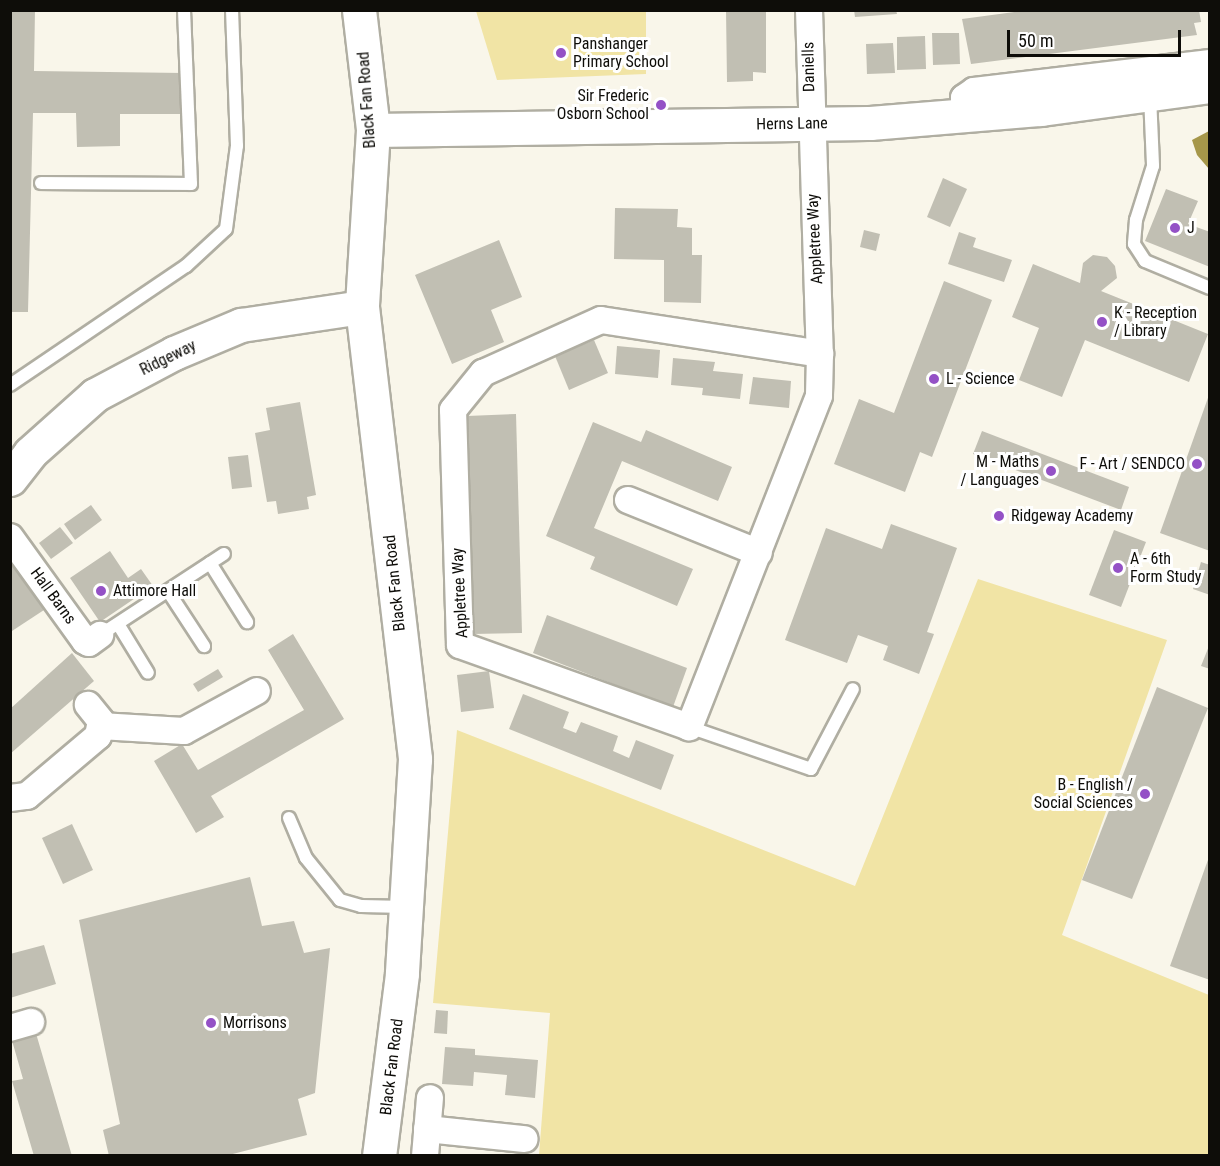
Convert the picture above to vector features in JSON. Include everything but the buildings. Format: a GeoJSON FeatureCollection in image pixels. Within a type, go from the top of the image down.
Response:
{"type":"FeatureCollection","features":[{"type":"Feature","properties":{"kind":"street","name":"Black Fan Road"},"geometry":{"type":"LineString","coordinates":[[359,10],[373,130],[362,307],[415,759],[398,1023],[380,1155]]}},
{"type":"Feature","properties":{"kind":"street","name":"Daniells"},"geometry":{"type":"LineString","coordinates":[[809,10],[810,123]]}},
{"type":"Feature","properties":{"kind":"street"},"geometry":{"type":"LineString","coordinates":[[965,116],[964,98],[974,91],[1209,63]]}},
{"type":"Feature","properties":{"kind":"street","name":"Herns Lane"},"geometry":{"type":"LineString","coordinates":[[373,130],[810,123],[965,116],[1209,86]]}},
{"type":"Feature","properties":{"kind":"street","name":"Appletree Way"},"geometry":{"type":"LineString","coordinates":[[810,123],[820,354],[819,396],[689,727],[460,645],[453,410],[483,373],[601,320],[820,354]]}},
{"type":"Feature","properties":{"kind":"street","name":"Ridgeway"},"geometry":{"type":"LineString","coordinates":[[10,479],[30,453],[95,395],[174,353],[241,325],[362,307]]}},
{"type":"Feature","properties":{"kind":"street"},"geometry":{"type":"LineString","coordinates":[[628,500],[759,553]]}},
{"type":"Feature","properties":{"kind":"street","name":"Hall Barns"},"geometry":{"type":"LineString","coordinates":[[10,537],[85,641],[88,643],[109,630]]}},
{"type":"Feature","properties":{"kind":"street"},"geometry":{"type":"LineString","coordinates":[[10,798],[27,796],[98,736],[94,716],[184,731],[257,691]]}},
{"type":"Feature","properties":{"kind":"street"},"geometry":{"type":"LineString","coordinates":[[425,1155],[430,1098]]}},
{"type":"Feature","properties":{"kind":"street"},"geometry":{"type":"LineString","coordinates":[[427,1129],[524,1139]]}},
{"type":"Feature","properties":{"kind":"lane"},"geometry":{"type":"LineString","coordinates":[[41,183],[191,184],[184,10]]}},
{"type":"Feature","properties":{"kind":"lane"},"geometry":{"type":"LineString","coordinates":[[10,386],[186,266],[226,229],[237,146],[232,10]]}},
{"type":"Feature","properties":{"kind":"lane"},"geometry":{"type":"LineString","coordinates":[[1150,94],[1153,166],[1136,220],[1134,244],[1145,261],[1209,288]]}},
{"type":"Feature","properties":{"kind":"lane"},"geometry":{"type":"LineString","coordinates":[[148,673],[109,630],[224,554]]}},
{"type":"Feature","properties":{"kind":"lane"},"geometry":{"type":"LineString","coordinates":[[210,563],[247,622]]}},
{"type":"Feature","properties":{"kind":"lane"},"geometry":{"type":"LineString","coordinates":[[168,591],[204,646]]}},
{"type":"Feature","properties":{"kind":"lane"},"geometry":{"type":"LineString","coordinates":[[689,727],[811,769],[852,689]]}},
{"type":"Feature","properties":{"kind":"lane"},"geometry":{"type":"LineString","coordinates":[[290,818],[306,858],[322,883],[340,900],[361,906],[407,907]]}},
{"type":"Feature","properties":{"kind":"shaded area","name":"Panshanger Primary School"},"geometry":{"type":"Polygon","coordinates":[[[476,11],[646,11],[646,74],[497,80],[476,11]]]}},
{"type":"Feature","properties":{"kind":"shaded area"},"geometry":{"type":"Polygon","coordinates":[[[1209,131],[1209,169],[1197,155],[1192,140],[1209,131]]]}},
{"type":"Feature","properties":{"kind":"shaded area"},"geometry":{"type":"Polygon","coordinates":[[[978,579],[1167,640],[1062,935],[1209,995],[1209,1155],[539,1155],[550,1013],[433,1003],[457,730],[855,886],[978,579]]]}},
{"type":"Feature","properties":{"kind":"place","name":"Panshanger Primary School"},"geometry":{"type":"Point","coordinates":[561,53]}},
{"type":"Feature","properties":{"kind":"place","name":"Sir Frederic Osborn School"},"geometry":{"type":"Point","coordinates":[661,105]}},
{"type":"Feature","properties":{"kind":"place","name":"J"},"geometry":{"type":"Point","coordinates":[1175,228]}},
{"type":"Feature","properties":{"kind":"place","name":"K - Reception / Library"},"geometry":{"type":"Point","coordinates":[1102,322]}},
{"type":"Feature","properties":{"kind":"place","name":"L - Science"},"geometry":{"type":"Point","coordinates":[934,379]}},
{"type":"Feature","properties":{"kind":"place","name":"F - Art / SENDCO"},"geometry":{"type":"Point","coordinates":[1197,464]}},
{"type":"Feature","properties":{"kind":"place","name":"M - Maths / Languages"},"geometry":{"type":"Point","coordinates":[1051,471]}},
{"type":"Feature","properties":{"kind":"place","name":"Ridgeway Academy"},"geometry":{"type":"Point","coordinates":[999,516]}},
{"type":"Feature","properties":{"kind":"place","name":"A - 6th Form Study"},"geometry":{"type":"Point","coordinates":[1118,568]}},
{"type":"Feature","properties":{"kind":"place","name":"Attimore Hall"},"geometry":{"type":"Point","coordinates":[101,591]}},
{"type":"Feature","properties":{"kind":"place","name":"B - English / Social Sciences"},"geometry":{"type":"Point","coordinates":[1145,794]}},
{"type":"Feature","properties":{"kind":"place","name":"Morrisons"},"geometry":{"type":"Point","coordinates":[211,1023]}}]}
